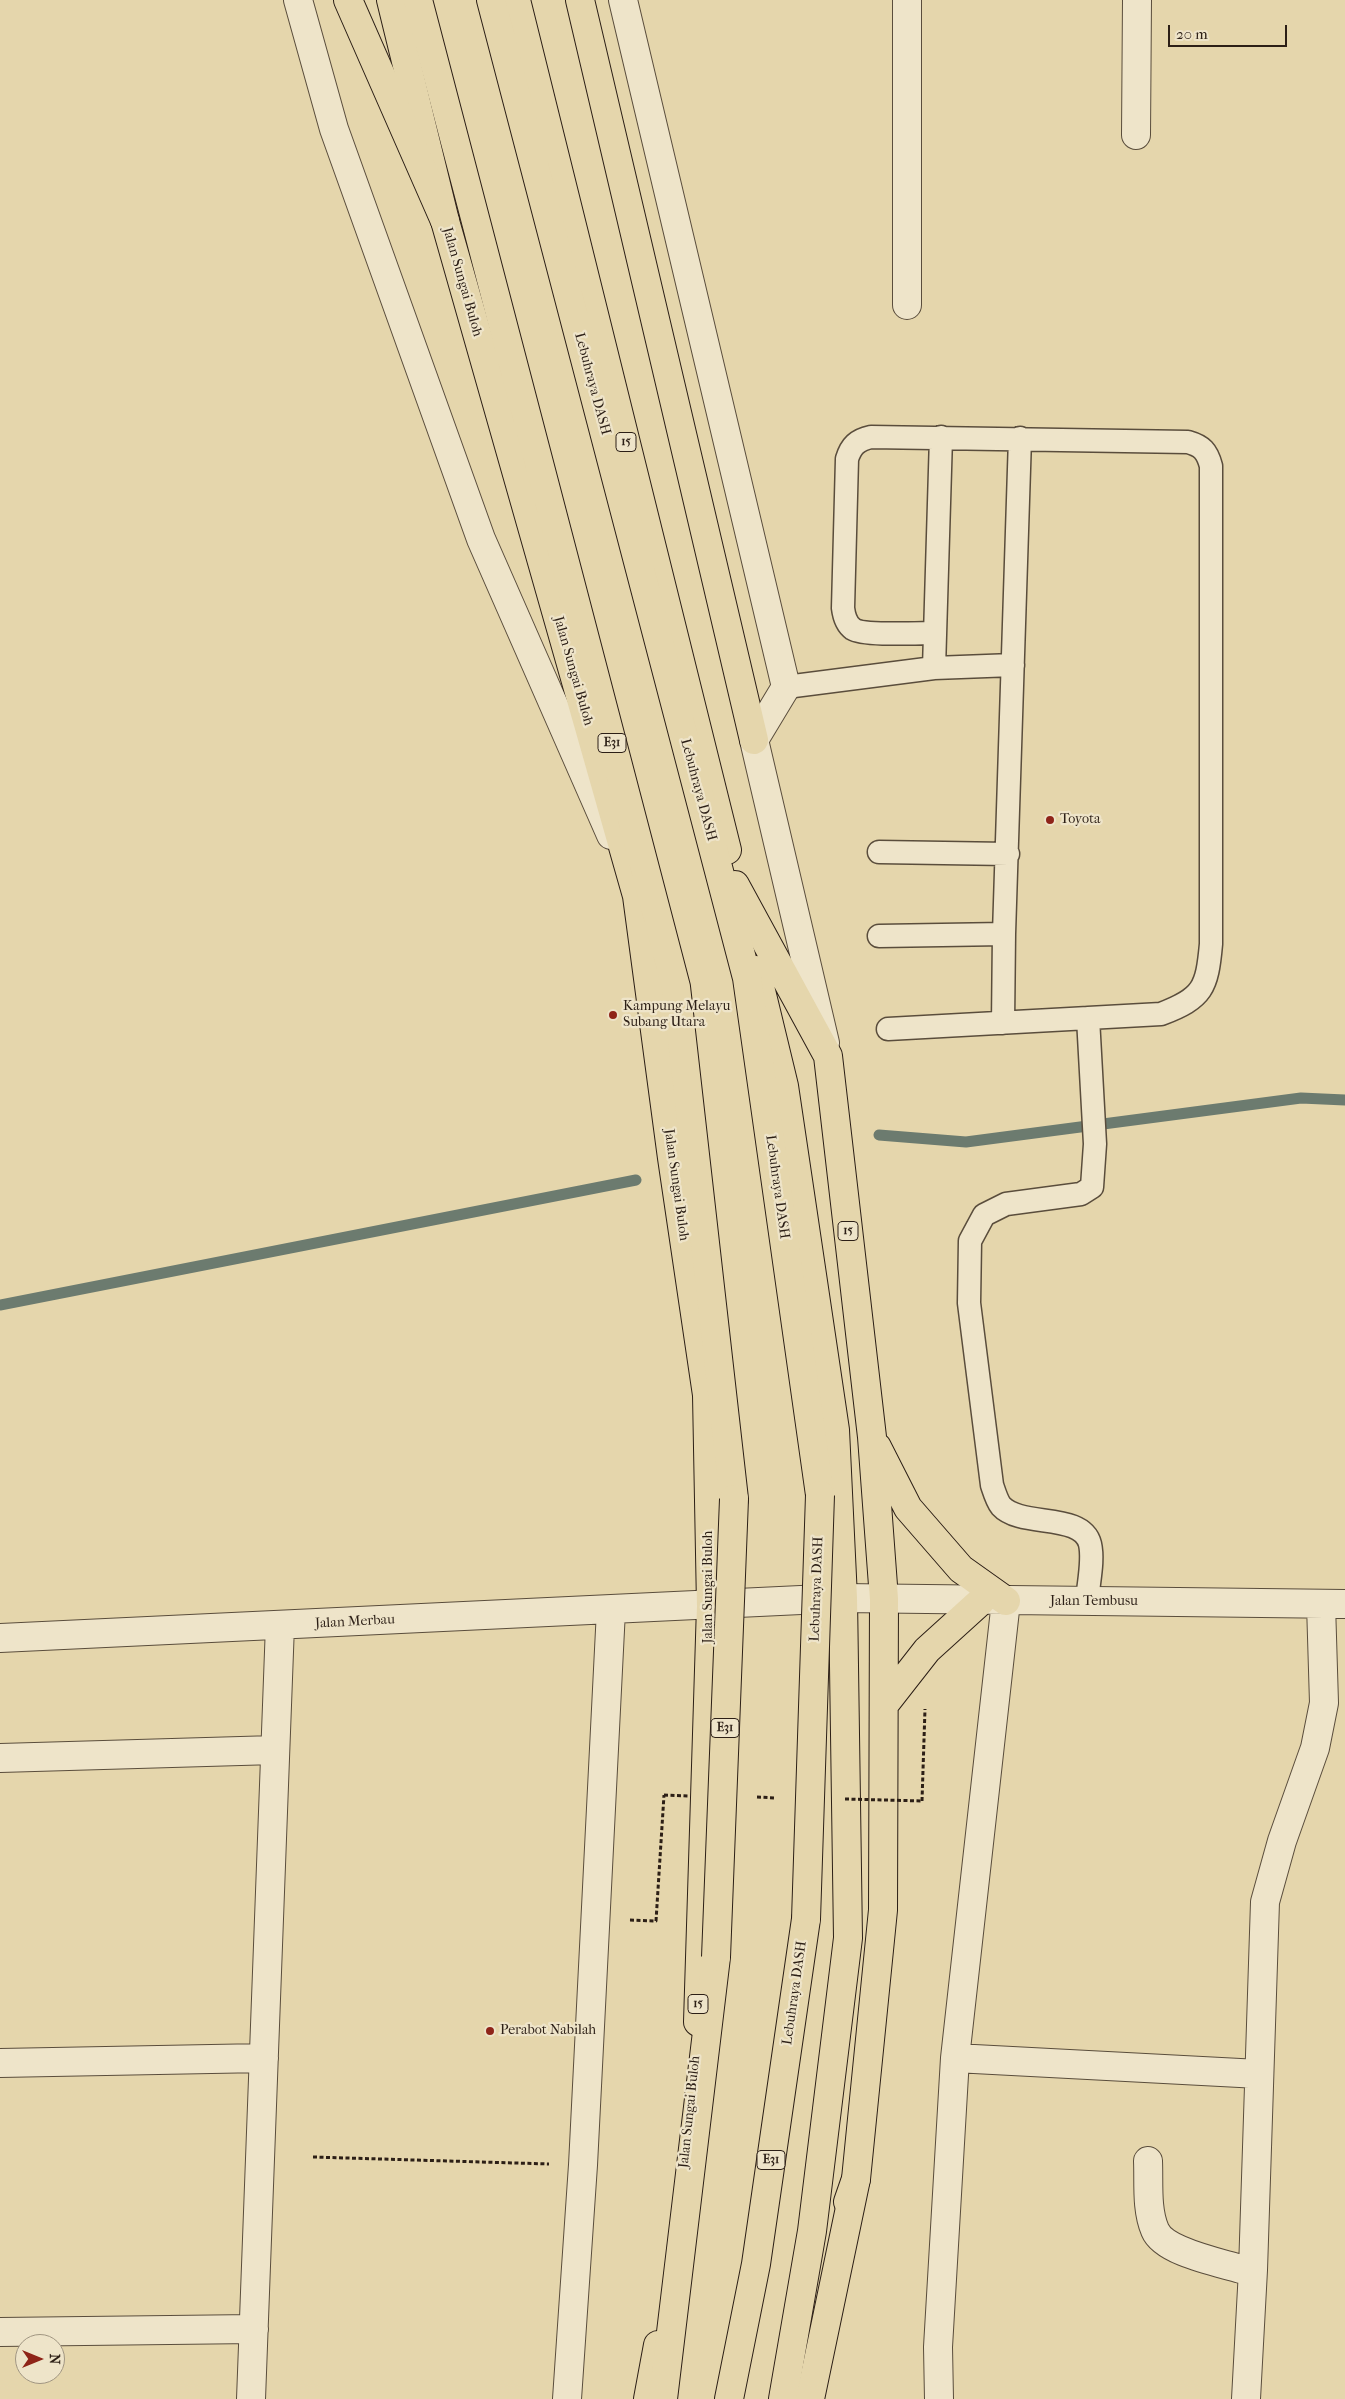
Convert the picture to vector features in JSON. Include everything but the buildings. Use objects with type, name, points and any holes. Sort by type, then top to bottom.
[{"type":"highway","points":[[348,0],[445,222]]},
{"type":"highway","name":"Jalan Sungai Buloh","points":[[391,0],[445,222],[637,896],[672,1158],[707,1395],[711,1606],[696,2086],[662,2320],[648,2399]]},
{"type":"highway","name":"E31","points":[[418,0],[676,987],[734,1498],[716,1957],[663,2399]]},
{"type":"highway","name":"Lebuhraya DASH","points":[[491,0],[747,978],[820,1494],[806,1919],[756,2264],[729,2399]]},
{"type":"highway","name":"15","points":[[516,0],[784,1086],[835,1430],[843,1598],[848,1938],[812,2231],[786,2386]]},
{"type":"highway","points":[[580,0],[754,740]]},
{"type":"highway","name":"15","points":[[735,885],[828,1056],[872,1437],[884,1599],[883,1910],[856,2179],[786,2386]]},
{"type":"highway","points":[[872,1437],[908,1508],[961,1569],[994,1601],[927,1650],[884,1705]]},
{"type":"highway","points":[[810,2399],[856,2179]]},
{"type":"street","points":[[298,0],[334,129],[481,539],[637,896]]},
{"type":"street","points":[[623,0],[786,687],[754,740],[828,1056]]},
{"type":"street","points":[[907,0],[907,305]]},
{"type":"street","points":[[1136,136],[1137,0]]},
{"type":"street","name":"Jalan Tembusu","points":[[711,1606],[843,1598],[1333,1604]]},
{"type":"street","points":[[939,2399],[938,2346],[955,2058],[994,1601]]},
{"type":"street","points":[[1246,2399],[1253,2270],[1265,1902],[1282,1841],[1315,1748],[1324,1704],[1333,1604]]},
{"type":"street","name":"Jalan Merbau","points":[[0,1638],[711,1606]]},
{"type":"street","points":[[567,2399],[582,2165],[611,1610]]},
{"type":"street","points":[[251,2399],[280,1625]]},
{"type":"street","points":[[0,1758],[275,1750]]},
{"type":"street","points":[[0,2063],[264,2058]]},
{"type":"street","points":[[955,2058],[1259,2074]]},
{"type":"street","points":[[1148,2161],[1150,2210],[1155,2231],[1165,2244],[1234,2267],[1253,2270]]},
{"type":"street","points":[[0,2332],[254,2329]]},
{"type":"street","points":[[926,2399],[938,2346]]},
{"type":"lane","points":[[888,1030],[1161,1014],[1184,1005],[1200,992],[1209,970],[1211,944],[1210,466],[1208,454],[1199,446],[1188,442],[941,437],[871,437],[860,440],[850,448],[847,459],[843,598],[845,620],[854,629],[866,633],[935,633]]},
{"type":"lane","points":[[934,668],[941,437]]},
{"type":"lane","points":[[1003,1023],[1004,934],[1020,438]]},
{"type":"lane","points":[[786,687],[934,668],[1012,665]]},
{"type":"lane","points":[[879,852],[1008,854]]},
{"type":"lane","points":[[878,936],[1004,934]]},
{"type":"lane","points":[[1087,1602],[1091,1551],[1090,1542],[1084,1533],[1073,1526],[1016,1516],[1001,1506],[992,1485],[969,1303],[970,1241],[984,1215],[1006,1204],[1081,1194],[1092,1187],[1095,1144],[1093,1074],[1088,1018]]},
{"type":"path","points":[[922,1801],[926,1701]]},
{"type":"path","points":[[656,1921],[664,1795]]},
{"type":"path","points":[[313,2157],[582,2165]]},
{"type":"waterway","points":[[879,1135],[966,1142],[1301,1098],[1345,1100]]},
{"type":"waterway","points":[[0,1305],[636,1180]]},
{"type":"place","name":"Toyota","points":[[1050,820]]},
{"type":"place","name":"Kampung Melayu Subang Utara","points":[[613,1015]]},
{"type":"place","name":"Perabot Nabilah","points":[[490,2031]]}]
